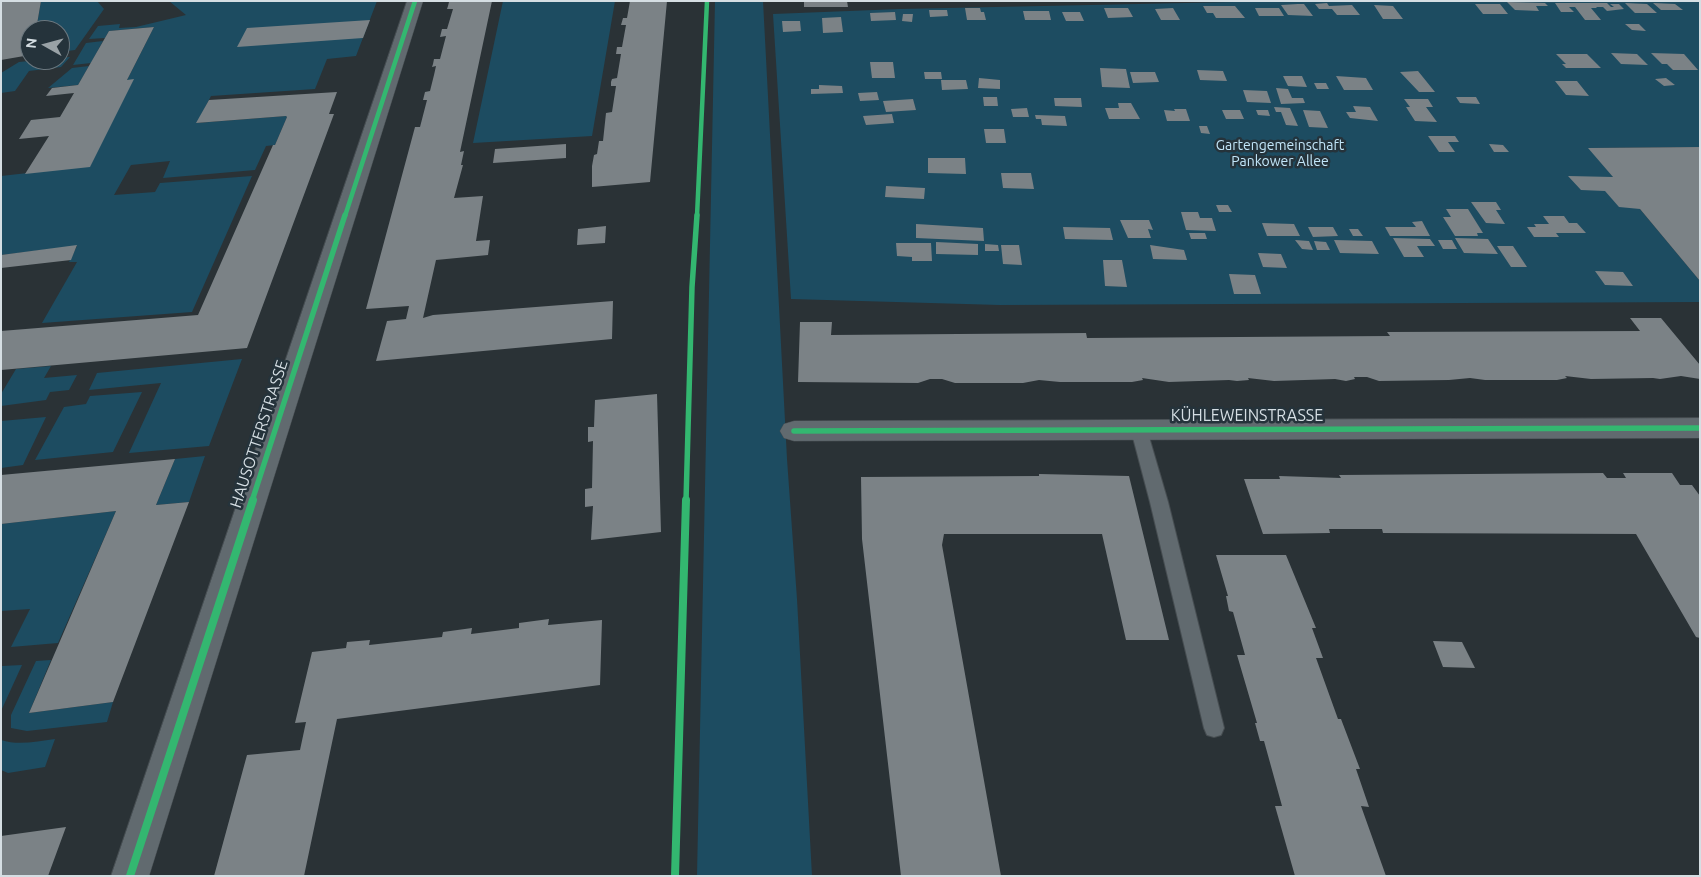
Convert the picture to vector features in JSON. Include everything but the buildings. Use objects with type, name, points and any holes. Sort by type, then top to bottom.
[{"type":"street","name":"HAUSOTTERSTRASSE","points":[[130,876],[414,1]]},
{"type":"street","name":"KÜHLEWEINSTRASSE","points":[[794,430],[1700,428]]},
{"type":"lane","points":[[1139,430],[1159,502],[1214,728]]},
{"type":"green space","points":[[41,1],[97,1],[104,9],[75,50],[70,51],[70,20],[38,20]]},
{"type":"green space","points":[[169,1],[377,1],[356,56],[327,59],[315,89],[211,96],[197,123],[287,117],[275,145],[266,146],[255,170],[163,178],[170,161],[131,165],[114,195],[155,192],[160,183],[252,176],[192,312],[42,323],[77,262],[69,262],[77,246],[1,255],[1,176],[90,166],[127,80],[154,27],[109,31],[105,38],[89,39],[98,26],[120,24],[119,28],[136,27],[186,15]]},
{"type":"green space","points":[[503,1],[615,1],[592,136],[473,143]]},
{"type":"green space","points":[[715,1],[763,1],[787,459],[797,599],[812,876],[697,876]]},
{"type":"green space","name":"Gartengemeinschaft Pankower Allee","points":[[1281,1],[1700,1],[1700,147],[1589,148],[1700,281],[1700,302],[1000,305],[791,299],[773,14],[900,9]]},
{"type":"green space","points":[[103,41],[91,63],[73,65],[86,43]]},
{"type":"green space","points":[[19,62],[20,70],[37,70],[29,71],[15,91],[1,93],[1,73]]},
{"type":"green space","points":[[89,66],[78,85],[48,88],[70,70],[72,68]]},
{"type":"green space","points":[[242,359],[209,446],[129,453],[161,383],[89,390],[97,373]]},
{"type":"green space","points":[[51,366],[44,378],[77,375],[69,390],[50,392],[46,400],[1,406],[1,394],[16,369]]},
{"type":"green space","points":[[142,392],[113,452],[35,460],[64,407],[86,404],[90,396]]},
{"type":"green space","points":[[46,417],[23,465],[1,468],[1,421]]},
{"type":"green space","points":[[205,456],[189,502],[156,505],[175,459]]},
{"type":"green space","points":[[116,511],[58,643],[11,647],[30,609],[1,611],[1,524]]},
{"type":"green space","points":[[51,660],[29,713],[113,702],[107,722],[27,731],[11,728],[11,715],[36,661]]},
{"type":"green space","points":[[22,665],[1,711],[2,666]]},
{"type":"green space","points":[[55,739],[45,767],[8,773],[1,770],[1,740],[21,743]]},
{"type":"cycle path","points":[[130,876],[415,1]]},
{"type":"cycle path","points":[[675,876],[692,287],[695,269],[707,1]]},
{"type":"cycle path","points":[[794,431],[1700,428]]}]
